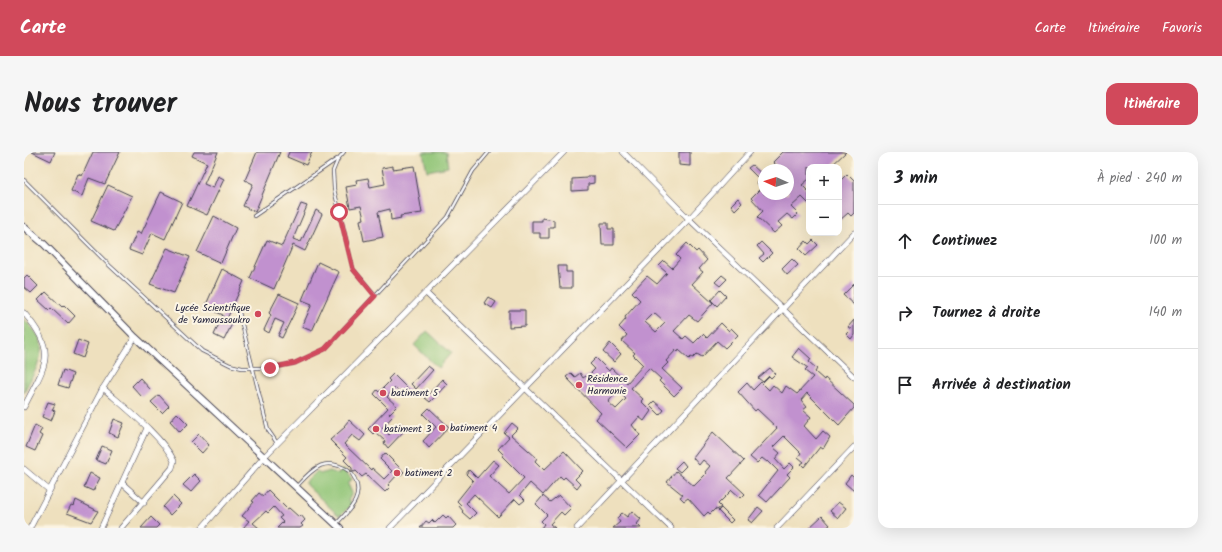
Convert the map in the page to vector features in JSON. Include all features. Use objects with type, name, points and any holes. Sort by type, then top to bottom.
[{"type":"street","points":[[202,528],[264,457],[427,294],[564,152]]},
{"type":"street","points":[[623,152],[689,219],[854,376]]},
{"type":"street","points":[[390,528],[689,219],[750,152]]},
{"type":"street","points":[[24,227],[44,244],[136,337],[338,526]]},
{"type":"street","points":[[577,528],[854,233]]},
{"type":"street","points":[[427,294],[671,528]]},
{"type":"street","points":[[24,313],[44,340],[46,352],[42,368],[24,407]]},
{"type":"street","points":[[30,528],[102,388],[136,337]]},
{"type":"street","points":[[102,388],[147,428],[171,455],[174,461],[172,468],[144,503],[121,528]]},
{"type":"street","points":[[101,528],[147,428]]},
{"type":"street","points":[[777,528],[854,447]]},
{"type":"street","points":[[24,469],[49,490]]},
{"type":"street","points":[[122,483],[144,503]]},
{"type":"lane","points":[[254,216],[338,159],[344,152]]},
{"type":"lane","points":[[24,180],[110,266],[202,351],[230,365],[252,369],[270,368],[295,363],[325,349],[448,217],[473,171],[489,152]]},
{"type":"lane","points":[[338,159],[333,171],[334,189],[353,269],[375,296]]},
{"type":"lane","points":[[239,312],[268,430],[278,443]]},
{"type":"lane","points":[[296,487],[314,468],[320,466],[334,464],[349,471]]},
{"type":"lane","points":[[338,526],[356,502],[358,491],[356,480],[352,474]]},
{"type":"green space","points":[[423,152],[446,152],[448,167],[427,171]]},
{"type":"green space","points":[[24,319],[39,336],[41,352],[37,367],[24,392]]},
{"type":"green space","points":[[427,331],[451,353],[438,368],[414,345]]},
{"type":"green space","points":[[343,469],[352,479],[348,484],[352,493],[348,501],[352,504],[341,515],[338,515],[306,485],[306,482],[317,471],[320,474],[329,471],[338,474]]},
{"type":"building","points":[[32,152],[55,152],[51,161]]},
{"type":"building","points":[[93,152],[120,152],[105,184],[89,178],[82,196],[71,191],[78,174],[82,176]]},
{"type":"building","points":[[194,152],[218,152],[204,184],[213,188],[218,176],[224,179],[207,215],[187,206],[207,163],[192,156]]},
{"type":"building","points":[[257,152],[280,152],[255,212],[243,206],[253,184],[245,180]]},
{"type":"building","points":[[289,152],[312,152],[306,165],[287,157]]},
{"type":"building","points":[[679,152],[690,152],[690,166],[679,165]]},
{"type":"building","points":[[783,152],[846,152],[833,164],[806,164],[806,182],[802,185],[806,189],[806,201],[802,197],[791,207],[798,214],[793,219],[787,214],[778,222],[782,226],[774,233],[757,217],[763,211],[751,198],[758,191],[758,200],[794,200],[794,164],[775,164],[773,162]]},
{"type":"building","points":[[752,165],[758,170],[758,178],[748,168]]},
{"type":"building","points":[[393,166],[393,169],[414,166],[422,213],[400,216],[401,218],[391,220],[390,209],[378,212],[383,237],[364,241],[360,220],[364,219],[361,206],[350,208],[346,187],[357,185],[356,180],[368,178],[370,187],[385,184],[382,168]]},
{"type":"building","points":[[847,174],[854,181],[854,213],[851,216],[848,213],[842,218],[842,200],[842,179]]},
{"type":"building","points":[[587,176],[594,176],[594,183],[588,184],[588,190],[572,191],[572,179],[587,178]]},
{"type":"building","points":[[108,185],[132,196],[114,231],[91,221]]},
{"type":"building","points":[[161,192],[182,202],[165,239],[152,233],[142,255],[129,250],[137,232],[141,234]]},
{"type":"building","points":[[738,198],[742,203],[735,210],[731,205]]},
{"type":"building","points":[[301,204],[307,206],[293,239],[301,242],[316,210],[322,214],[305,251],[293,245],[274,289],[250,278],[267,240],[282,246]]},
{"type":"building","points":[[214,216],[236,228],[221,263],[197,252]]},
{"type":"building","points":[[542,218],[554,220],[554,227],[549,227],[549,238],[540,238],[540,233],[532,233],[532,221],[542,221]]},
{"type":"building","points":[[601,223],[608,223],[608,229],[614,229],[614,245],[602,245]]},
{"type":"building","points":[[813,240],[818,245],[806,256],[799,249],[806,241],[809,244]]},
{"type":"building","points":[[761,242],[772,253],[763,262],[759,258],[764,254],[757,246]]},
{"type":"building","points":[[687,243],[696,252],[698,250],[707,260],[699,269],[703,272],[692,284],[713,303],[697,321],[689,315],[674,331],[683,339],[686,336],[694,343],[703,334],[707,338],[721,323],[729,331],[731,328],[738,335],[725,348],[717,341],[702,357],[697,354],[693,358],[691,357],[689,359],[679,350],[678,352],[676,350],[666,361],[668,363],[662,369],[682,388],[674,396],[659,381],[661,379],[649,368],[631,388],[643,399],[641,401],[651,411],[644,421],[639,417],[632,425],[640,435],[627,448],[596,419],[601,413],[566,377],[571,373],[575,377],[580,373],[583,378],[586,376],[587,377],[595,369],[590,364],[596,358],[609,371],[611,368],[627,383],[643,365],[633,355],[635,353],[622,341],[627,335],[619,327],[626,319],[625,317],[640,300],[632,292],[647,276],[657,284],[667,273],[659,266],[664,261],[672,268],[680,259],[676,255]],"holes":[[[654,313],[665,323],[656,332],[645,322]],[[618,391],[626,399],[616,409],[608,402]]]},
{"type":"building","points":[[167,248],[190,257],[174,293],[150,284]]},
{"type":"building","points":[[792,259],[798,265],[787,275],[782,269]]},
{"type":"building","points":[[318,262],[339,272],[312,331],[302,327],[312,304],[302,300]]},
{"type":"building","points":[[558,266],[566,266],[566,272],[572,272],[572,288],[560,288]]},
{"type":"building","points":[[222,269],[244,281],[226,321],[232,324],[224,340],[214,335],[223,315],[205,307]]},
{"type":"building","points":[[27,275],[38,286],[31,293],[24,287],[24,278]]},
{"type":"building","points":[[722,275],[727,279],[720,286],[715,282]]},
{"type":"building","points":[[854,284],[854,305],[843,295]]},
{"type":"building","points":[[720,290],[726,296],[717,306],[711,300]]},
{"type":"building","points":[[46,292],[62,307],[64,305],[75,316],[68,324],[51,308],[49,310],[38,300]]},
{"type":"building","points":[[279,294],[299,303],[282,338],[278,336],[284,323],[275,319],[269,333],[264,330],[271,315],[269,313]]},
{"type":"building","points":[[488,297],[496,302],[492,308],[484,303]]},
{"type":"building","points":[[509,310],[525,310],[525,326],[509,327]]},
{"type":"building","points":[[854,320],[854,335],[851,339],[846,334],[851,329],[848,327]]},
{"type":"building","points":[[78,340],[88,344],[83,358],[73,354]]},
{"type":"building","points":[[610,343],[621,354],[614,362],[603,352]]},
{"type":"building","points":[[799,348],[811,359],[809,362],[817,369],[815,372],[824,380],[825,378],[854,405],[854,408],[839,425],[807,393],[801,400],[807,407],[803,410],[811,417],[804,426],[816,439],[823,431],[830,437],[823,449],[820,447],[804,467],[801,464],[804,462],[798,457],[801,453],[784,436],[773,447],[780,453],[775,459],[784,469],[790,463],[794,467],[787,474],[790,477],[767,502],[759,495],[778,471],[768,461],[767,462],[762,458],[757,463],[750,457],[777,428],[757,409],[755,411],[738,392],[747,383],[753,390],[761,382],[769,390],[773,385],[782,393],[786,386],[797,394],[813,377],[805,371],[808,368],[792,357]]},
{"type":"building","points":[[428,366],[433,370],[416,389],[411,384]]},
{"type":"building","points":[[770,368],[775,374],[771,378],[769,376],[763,382],[758,378]]},
{"type":"building","points":[[63,370],[73,374],[68,388],[58,385]]},
{"type":"building","points":[[393,374],[410,391],[405,397],[395,388],[387,397],[397,406],[389,414],[392,417],[382,428],[389,435],[400,424],[405,430],[388,448],[384,443],[385,441],[375,432],[373,434],[368,429],[388,408],[374,394],[377,390],[379,392],[390,381],[388,379]]},
{"type":"building","points":[[140,378],[150,389],[142,397],[132,386]]},
{"type":"building","points":[[442,379],[447,384],[430,402],[425,398]]},
{"type":"building","points":[[159,395],[169,406],[162,413],[151,402]]},
{"type":"building","points":[[654,401],[664,410],[660,415],[650,405]]},
{"type":"building","points":[[48,402],[55,404],[52,410],[55,411],[51,421],[42,417]]},
{"type":"building","name":"batiment 4","points":[[429,408],[449,427],[429,448],[423,441],[436,427],[423,414]]},
{"type":"building","points":[[177,413],[188,424],[180,432],[170,421]]},
{"type":"building","points":[[114,419],[124,423],[118,437],[109,433]]},
{"type":"building","points":[[349,420],[365,435],[360,441],[352,435],[344,444],[371,470],[372,468],[384,479],[392,471],[380,459],[385,453],[404,472],[400,476],[398,474],[388,485],[390,487],[385,492],[366,474],[362,477],[356,471],[352,471],[352,468],[344,460],[347,457],[330,440],[345,427],[344,426]]},
{"type":"building","points":[[512,423],[518,428],[511,435],[537,458],[535,461],[544,470],[564,451],[583,471],[575,479],[580,484],[577,488],[565,477],[563,479],[560,476],[543,495],[530,483],[520,495],[525,500],[520,504],[515,499],[498,517],[474,494],[466,503],[476,513],[470,519],[462,512],[463,511],[459,506],[461,505],[457,501],[473,481],[466,474],[469,470],[477,478],[493,460],[499,465],[489,476],[509,494],[524,478],[502,456],[504,455],[498,449],[509,437],[504,433]]},
{"type":"building","points":[[35,425],[42,429],[39,434],[42,436],[35,451],[26,447]]},
{"type":"building","points":[[713,432],[744,461],[728,478],[745,494],[741,498],[732,490],[718,504],[721,507],[717,510],[715,509],[710,514],[708,512],[704,516],[688,498],[684,501],[680,497],[683,495],[667,482],[676,471],[694,486],[707,473],[705,472],[710,466],[703,460],[699,465],[693,458]]},
{"type":"building","points":[[199,434],[209,445],[202,453],[191,442]]},
{"type":"building","points":[[102,446],[112,450],[106,464],[96,460]]},
{"type":"building","points":[[682,461],[686,466],[680,472],[675,468]]},
{"type":"building","points":[[90,473],[100,478],[93,491],[84,487]]},
{"type":"building","points":[[194,474],[201,481],[191,492],[183,485]]},
{"type":"building","points":[[851,475],[854,478],[854,491],[845,483]]},
{"type":"building","points":[[268,490],[287,509],[289,508],[299,517],[301,515],[305,520],[301,524],[303,526],[300,528],[277,528],[283,522],[279,518],[282,516],[274,507],[268,513],[266,511],[253,523],[259,528],[243,528],[249,521],[242,516],[254,502],[252,501],[259,493],[263,496]]},
{"type":"building","points":[[559,495],[571,508],[564,515],[561,512],[550,524],[555,528],[541,528],[544,524],[541,521],[547,515],[536,504],[543,496],[550,502]]},
{"type":"building","points":[[173,496],[181,504],[170,515],[163,507]]},
{"type":"building","points":[[76,500],[98,511],[91,522],[67,513],[71,505],[74,506]]},
{"type":"building","points":[[838,502],[846,508],[838,518],[830,511]]},
{"type":"building","points":[[758,507],[763,511],[752,523],[748,520]]},
{"type":"building","points":[[721,508],[733,520],[730,523],[718,511]]},
{"type":"building","points":[[632,511],[641,519],[637,524],[641,528],[613,528],[620,522],[617,518],[622,513],[627,517]]},
{"type":"building","points":[[443,515],[446,518],[448,516],[456,525],[453,528],[420,528],[426,521],[429,523],[432,520],[435,523]]},
{"type":"building","points":[[822,516],[830,525],[826,528],[809,528]]},
{"type":"building","points":[[151,517],[159,525],[156,528],[141,528]]},
{"type":"place","name":"Lycée Scientifique de Yamoussoukro","points":[[258,314]]},
{"type":"place","name":"Résidence Harmonie","points":[[579,385]]},
{"type":"place","name":"batiment 5","points":[[383,393]]},
{"type":"place","name":"batiment 4","points":[[442,428]]},
{"type":"place","name":"batiment 3","points":[[376,429]]},
{"type":"place","name":"batiment 2","points":[[397,473]]},
{"type":"route","points":[[270,368],[295,363],[325,349],[375,296],[357,277],[353,269],[339,212]]}]
